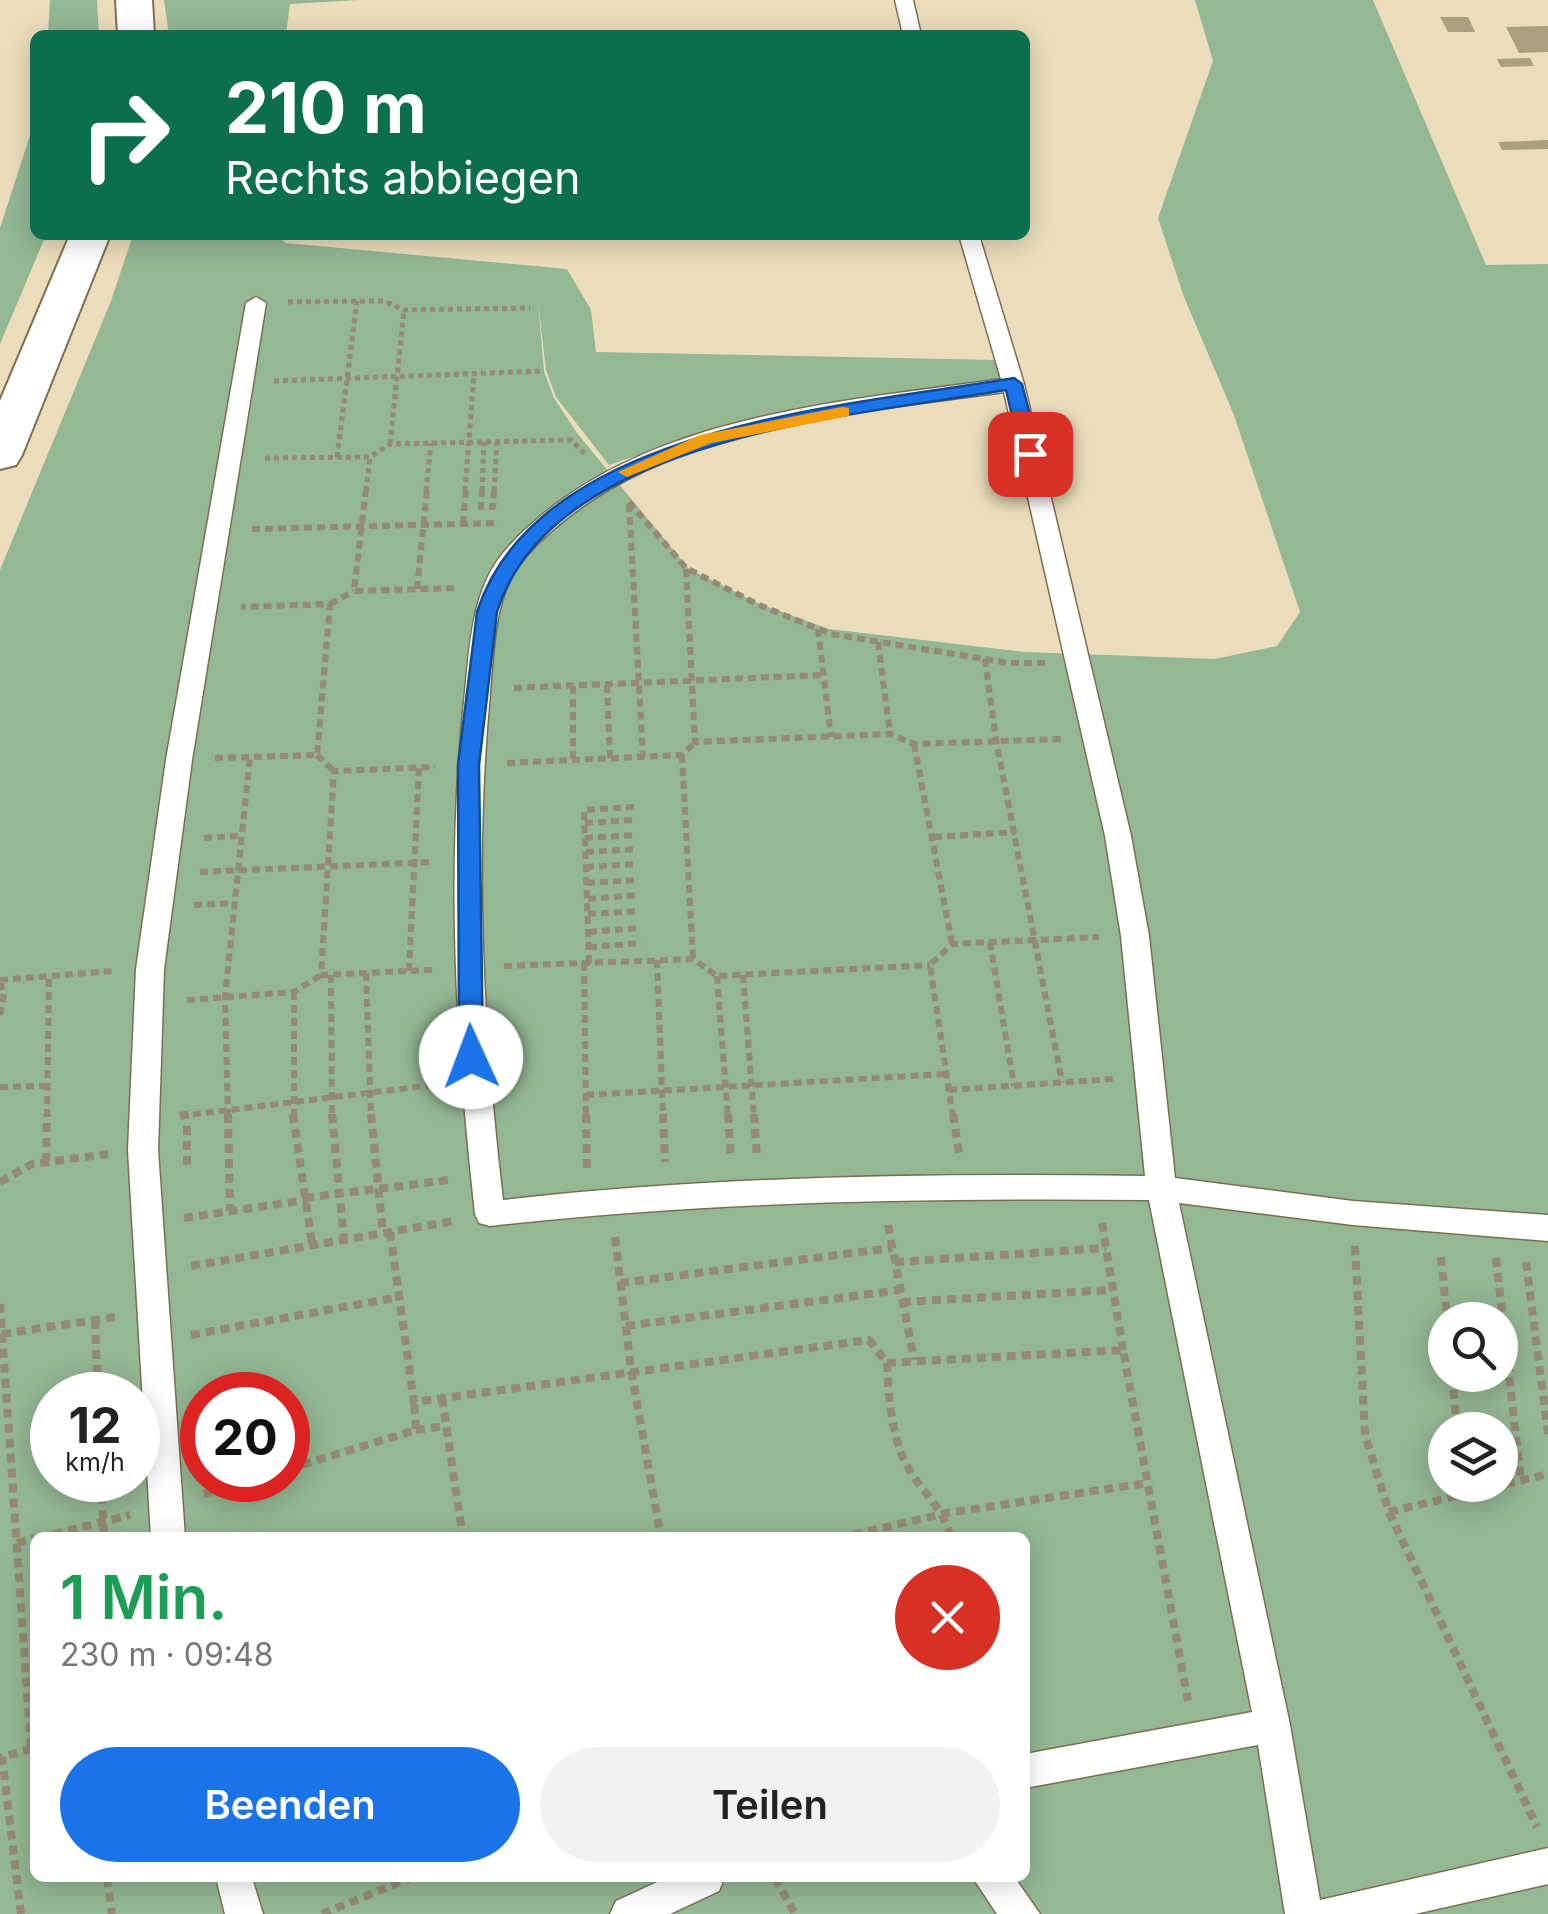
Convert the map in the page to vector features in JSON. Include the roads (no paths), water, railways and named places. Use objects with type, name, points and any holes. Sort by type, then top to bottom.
[{"type":"street","points":[[134,0],[136,30]]},
{"type":"street","points":[[0,455],[88,240]]},
{"type":"lane","points":[[904,0],[911,30]]},
{"type":"lane","points":[[971,240],[1014,384],[1118,836],[1135,936],[1161,1188],[1272,1725],[1304,1914]]},
{"type":"lane","points":[[167,1532],[144,1120],[148,1003],[179,760],[256,302]]},
{"type":"lane","points":[[1014,384],[740,431],[656,458],[610,480],[550,521],[516,551],[495,587],[487,612],[468,765],[468,968],[474,1080],[490,1214],[666,1198],[964,1186],[1096,1187],[1161,1188],[1353,1214],[1521,1226]]},
{"type":"lane","points":[[1030,1770],[1272,1725]]},
{"type":"lane","points":[[1341,1913],[1544,1850]]},
{"type":"lane","points":[[235,1882],[244,1914]]},
{"type":"lane","points":[[629,1914],[697,1882]]},
{"type":"lane","points":[[994,1882],[1020,1914]]}]
